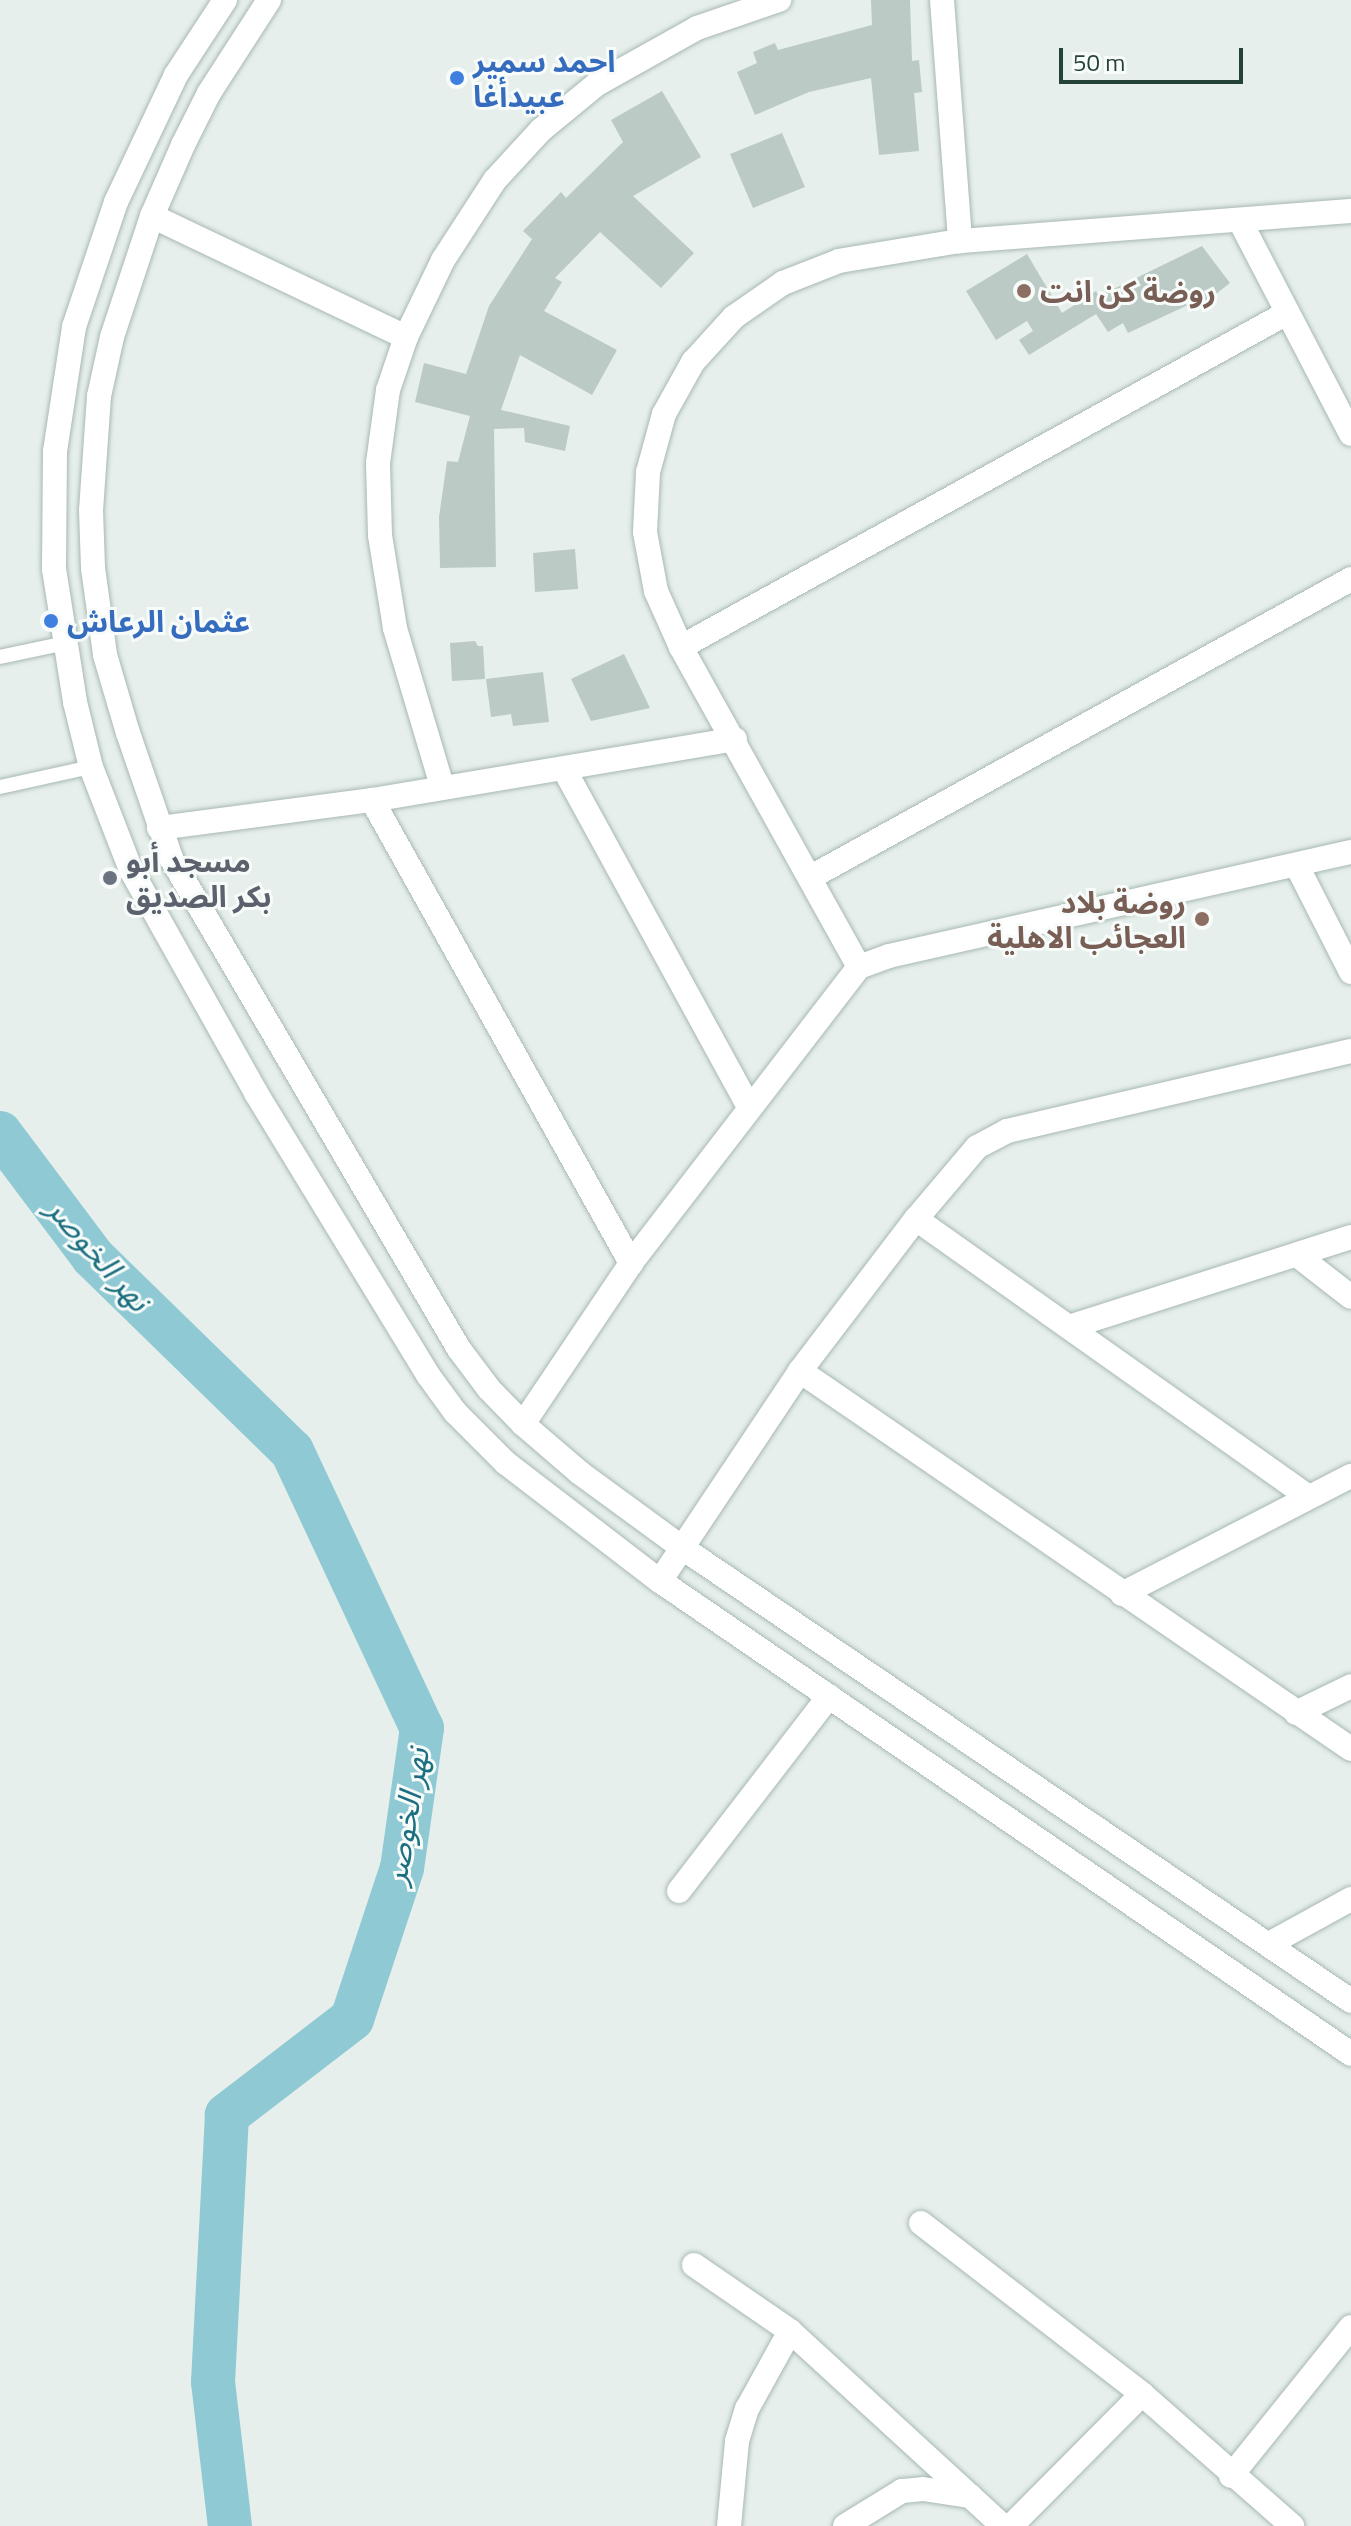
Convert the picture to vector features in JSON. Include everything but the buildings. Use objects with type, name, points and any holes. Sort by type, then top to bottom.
[{"type":"street","points":[[225,0],[176,75],[116,202],[74,327],[55,451],[54,569],[75,702],[91,767],[131,870],[256,1093],[428,1375],[455,1412],[530,1484],[660,1581],[1351,2054]]},
{"type":"street","points":[[269,0],[209,93],[152,216],[112,337],[99,396],[91,510],[93,568],[105,655],[171,858],[459,1349],[489,1389],[523,1424],[580,1473],[681,1547],[1351,2001]]},
{"type":"street","points":[[442,786],[395,628],[380,535],[378,463],[388,390],[406,337],[443,260],[486,193],[541,130],[597,84],[697,28],[779,0]]},
{"type":"street","points":[[942,0],[960,241]]},
{"type":"street","points":[[859,967],[735,739],[681,647],[656,591],[646,517],[648,472],[664,414],[693,362],[734,317],[783,283],[839,261],[960,241],[1351,211]]},
{"type":"street","points":[[152,216],[406,337]]},
{"type":"street","points":[[1240,221],[1351,434]]},
{"type":"street","points":[[681,647],[1287,313]]},
{"type":"street","points":[[811,877],[1351,579]]},
{"type":"street","points":[[159,828],[372,800],[735,739]]},
{"type":"street","points":[[564,769],[749,1107]]},
{"type":"street","points":[[372,800],[631,1263]]},
{"type":"street","points":[[523,1424],[631,1263],[859,967],[889,956],[1351,852]]},
{"type":"street","points":[[1297,866],[1351,972]]},
{"type":"street","points":[[660,1581],[800,1371],[916,1219],[977,1147],[1007,1131],[1351,1051]]},
{"type":"street","points":[[256,1093],[294,1071]]},
{"type":"street","points":[[916,1219],[1309,1497]]},
{"type":"street","points":[[1069,1327],[1351,1237]]},
{"type":"street","points":[[1297,1255],[1351,1297]]},
{"type":"street","points":[[800,1371],[1351,1749]]},
{"type":"street","points":[[1122,1594],[1351,1476]]},
{"type":"street","points":[[1296,1713],[1351,1686]]},
{"type":"street","points":[[679,1891],[829,1696]]},
{"type":"street","points":[[1269,1944],[1351,1899]]},
{"type":"street","points":[[921,2223],[1142,2394],[1231,2476],[1292,2526]]},
{"type":"street","points":[[694,2265],[790,2331],[1003,2526]]},
{"type":"street","points":[[729,2526],[731,2476],[740,2430],[747,2409],[790,2331]]},
{"type":"street","points":[[1231,2476],[1348,2338]]},
{"type":"street","points":[[1011,2526],[1142,2394]]},
{"type":"street","points":[[845,2526],[902,2491],[923,2489],[970,2496]]},
{"type":"lane","points":[[0,657],[66,643]]},
{"type":"lane","points":[[0,787],[91,767]]},
{"type":"waterway","name":"نهر الخوصر","points":[[0,1133],[93,1257],[292,1451],[422,1728],[402,1868],[352,2019],[227,2115],[213,2382],[230,2526]]},
{"type":"place","name":"احمد سمير عبيدأغا","points":[[457,78]]},
{"type":"place","name":"روضة كن انت","points":[[1024,291]]},
{"type":"place","name":"عثمان الرعاش","points":[[51,621]]},
{"type":"place","name":"مسجد أبو بكر الصديق","points":[[110,878]]},
{"type":"place","name":"روضة بلاد العجائب الاهلية","points":[[1202,919]]}]
